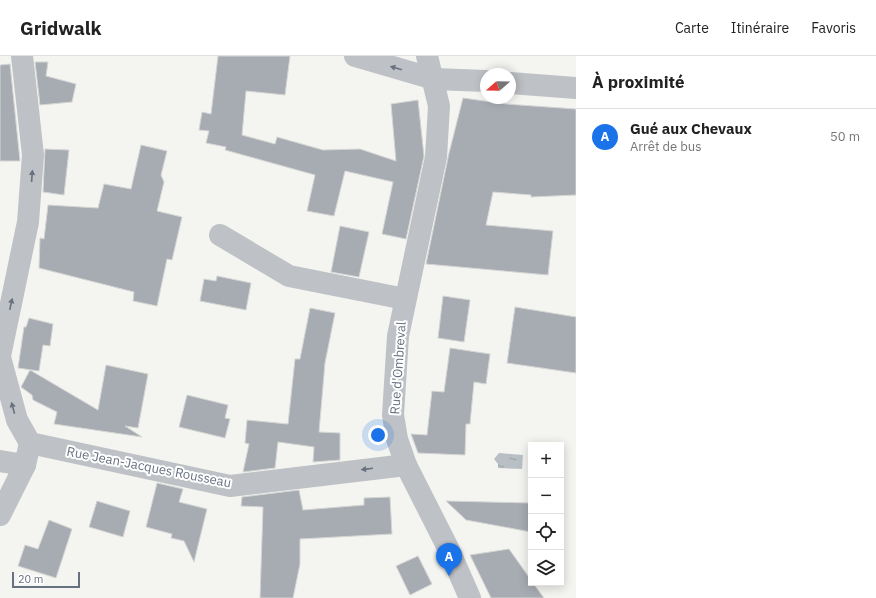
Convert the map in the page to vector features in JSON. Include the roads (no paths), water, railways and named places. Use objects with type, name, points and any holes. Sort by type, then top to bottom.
[{"type":"street","points":[[0,514],[25,465],[30,443],[16,420],[0,357],[28,222],[33,163],[22,56]]},
{"type":"street","points":[[355,56],[434,79],[480,81]]},
{"type":"street","name":"Rue d'Ombreval","points":[[427,56],[434,79],[439,106],[436,156],[398,336],[394,415],[397,439],[406,465],[448,548],[470,598]]},
{"type":"street","points":[[516,83],[576,88]]},
{"type":"street","points":[[220,235],[289,276],[405,299]]},
{"type":"street","name":"Rue Jean-Jacques Rousseau","points":[[30,443],[230,486],[406,465]]},
{"type":"street","points":[[0,461],[25,465]]},
{"type":"water","points":[[499,453],[523,455],[522,469],[498,468],[498,464],[494,459]]},
{"type":"place","name":"Gué aux Chevaux","points":[[449,576]]}]
